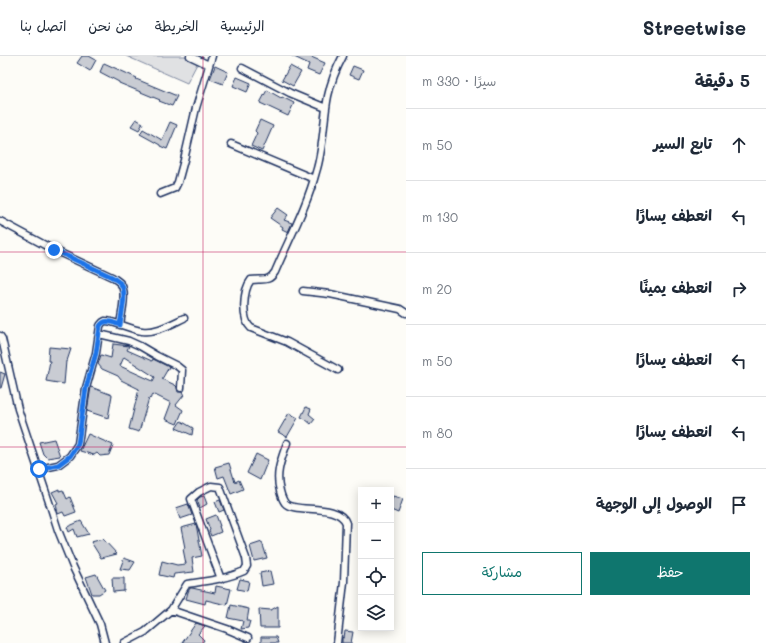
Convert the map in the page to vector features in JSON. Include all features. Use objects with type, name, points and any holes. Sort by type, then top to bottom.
[{"type":"street","points":[[190,56],[209,65]]},
{"type":"street","points":[[160,194],[164,191],[175,188],[178,182],[196,108],[212,56]]},
{"type":"street","points":[[338,370],[287,342],[247,325],[245,299],[251,280],[268,279],[275,272],[308,197],[320,157],[328,97],[333,78],[343,56]]},
{"type":"street","points":[[242,68],[290,93],[326,108]]},
{"type":"street","points":[[231,144],[314,178]]},
{"type":"street","points":[[0,221],[54,250],[112,277],[121,283],[124,298],[120,325]]},
{"type":"street","points":[[304,291],[355,299],[400,309],[406,312]]},
{"type":"street","points":[[39,469],[58,465],[70,456],[78,444],[86,388],[96,353],[100,326],[102,323],[104,321],[110,322],[143,332],[168,326],[184,318]]},
{"type":"street","points":[[99,334],[129,341],[177,366],[182,370],[181,388]]},
{"type":"street","points":[[0,336],[2,339],[18,409],[58,530],[73,567],[100,624],[105,643]]},
{"type":"street","points":[[287,443],[280,464],[278,478],[278,485],[285,503],[289,506],[336,513],[342,516],[346,523],[344,582],[337,643]]},
{"type":"street","points":[[124,643],[145,632],[171,610],[187,584],[222,579],[244,571],[246,566],[246,558],[220,487],[210,486],[199,492],[192,499],[222,579]]},
{"type":"street","points":[[171,610],[248,638]]},
{"type":"shaded area","points":[[126,56],[186,56],[198,62],[187,83]]},
{"type":"building","points":[[82,56],[89,56],[96,60],[90,71],[77,63]]},
{"type":"building","points":[[292,56],[309,56],[325,63],[319,75],[307,70],[309,64]]},
{"type":"building","points":[[104,63],[137,78],[136,79],[177,96],[172,106],[119,83],[100,72]]},
{"type":"building","points":[[215,66],[228,72],[223,84],[210,79]]},
{"type":"building","points":[[290,66],[301,72],[293,86],[282,80]]},
{"type":"building","points":[[353,66],[363,70],[359,79],[349,75]]},
{"type":"building","points":[[237,77],[251,83],[247,92],[233,86]]},
{"type":"building","points":[[267,90],[294,103],[288,116],[260,103]]},
{"type":"building","points":[[136,119],[143,123],[139,130],[131,126]]},
{"type":"building","points":[[260,120],[273,126],[262,151],[251,146],[257,133],[255,131]]},
{"type":"building","points":[[170,122],[177,125],[167,149],[140,134],[143,129],[162,140]]},
{"type":"building","points":[[278,208],[288,215],[284,220],[292,223],[288,232],[282,229],[283,227],[270,218]]},
{"type":"building","points":[[113,344],[129,346],[127,350],[152,361],[153,359],[169,367],[162,379],[175,385],[178,392],[182,392],[184,395],[176,405],[183,410],[177,424],[165,419],[171,403],[153,394],[150,399],[149,398],[139,432],[129,429],[139,389],[121,380],[118,376],[102,369],[98,364],[101,355],[111,358]],"holes":[[[124,357],[155,377],[153,381],[120,366]]]},
{"type":"building","points":[[49,347],[71,349],[66,361],[64,384],[46,381],[50,361],[48,361]]},
{"type":"building","points":[[0,372],[5,374],[1,388],[0,388]]},
{"type":"building","points":[[91,387],[112,395],[108,418],[87,411]]},
{"type":"building","points":[[306,407],[311,409],[309,414],[315,419],[311,424],[301,417]]},
{"type":"building","points":[[289,413],[298,418],[287,437],[278,432]]},
{"type":"building","points":[[181,421],[193,428],[192,435],[176,428]]},
{"type":"building","points":[[88,434],[113,445],[109,455],[100,456],[97,453],[94,455],[80,451]]},
{"type":"building","points":[[54,439],[60,456],[47,458],[43,454],[39,442]]},
{"type":"building","points":[[256,454],[268,460],[260,480],[247,473]]},
{"type":"building","points":[[229,463],[235,482],[239,480],[243,489],[231,494],[224,476],[218,478],[215,467]]},
{"type":"building","points":[[59,489],[59,491],[63,490],[67,499],[70,497],[76,512],[65,516],[63,512],[58,514],[56,504],[58,503],[52,492]]},
{"type":"building","points":[[204,496],[207,504],[200,508],[197,500]]},
{"type":"building","points":[[394,496],[403,499],[398,513],[394,511]]},
{"type":"building","points":[[220,500],[224,510],[219,512],[215,502]]},
{"type":"building","points":[[188,504],[192,515],[180,519],[176,508]]},
{"type":"building","points":[[216,515],[221,532],[211,536],[206,519]]},
{"type":"building","points":[[81,521],[89,534],[77,537],[74,529],[69,532],[67,527]]},
{"type":"building","points":[[196,524],[202,556],[192,558],[194,572],[174,574],[173,578],[159,575],[162,561],[177,565],[186,564],[183,549],[185,548],[181,528]]},
{"type":"building","points":[[103,539],[117,554],[101,558],[91,542]]},
{"type":"building","points":[[262,542],[267,558],[254,561],[250,546]]},
{"type":"building","points":[[124,558],[135,562],[130,570],[120,569]]},
{"type":"building","points":[[270,571],[273,584],[262,586],[260,573]]},
{"type":"building","points":[[96,574],[105,590],[99,594],[92,594],[86,577]]},
{"type":"building","points":[[112,578],[124,578],[124,591],[113,592]]},
{"type":"building","points":[[240,579],[249,581],[247,591],[237,589]]},
{"type":"building","points":[[216,586],[231,589],[227,605],[206,600],[205,604],[186,599],[190,588],[215,593]]},
{"type":"building","points":[[231,605],[249,609],[247,621],[250,621],[248,628],[241,629],[243,621],[228,618]]},
{"type":"building","points":[[278,606],[278,628],[260,628],[259,609],[271,610]]},
{"type":"building","points":[[196,623],[205,626],[198,634],[204,640],[202,643],[182,643]]},
{"type":"building","points":[[345,631],[353,632],[351,643],[342,643],[342,637],[344,638]]},
{"type":"building","points":[[261,637],[276,637],[278,643],[261,643]]},
{"type":"route","points":[[39,469],[58,465],[70,456],[78,444],[86,388],[96,353],[100,326],[104,321],[120,325],[124,298],[121,283],[112,277],[54,250]]}]
